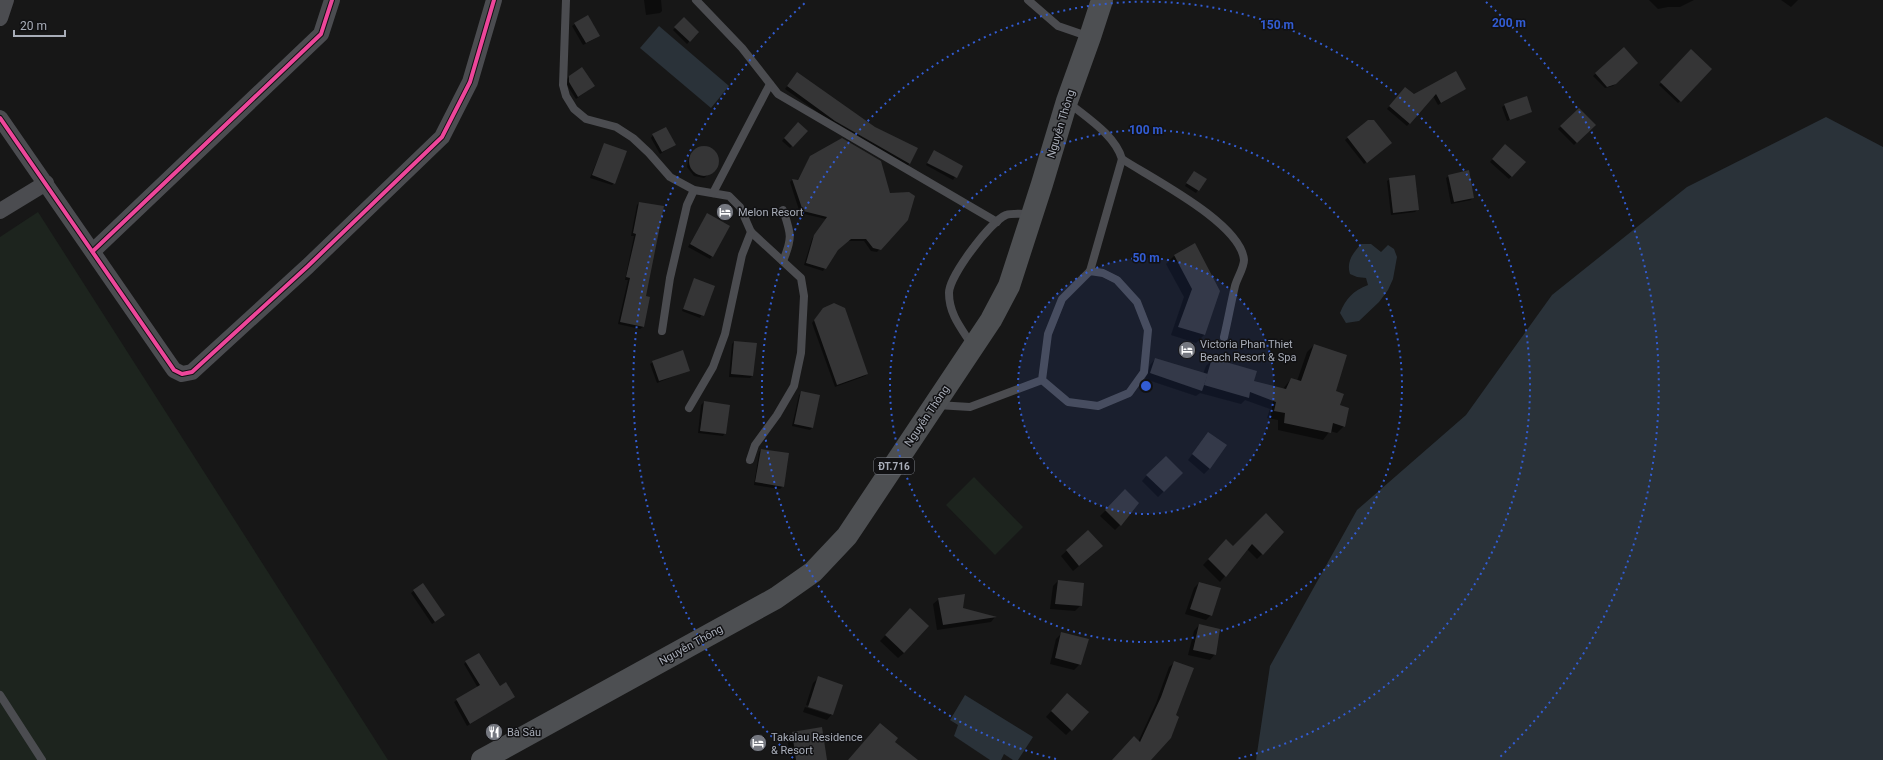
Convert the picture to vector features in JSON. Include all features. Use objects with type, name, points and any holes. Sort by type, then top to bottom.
[{"type":"main road","name":"Nguyễn Thông","points":[[493,757],[776,598],[813,572],[847,536],[991,320],[1009,286],[1033,214],[1066,100],[1090,37],[1102,0]]},
{"type":"street","points":[[0,18],[6,0]]},
{"type":"street","points":[[92,251],[321,34],[332,0]]},
{"type":"street","points":[[0,118],[174,370],[182,374],[192,372],[308,266],[442,137],[470,82],[494,0]]},
{"type":"street","points":[[0,211],[46,183]]},
{"type":"lane","points":[[566,0],[563,85],[566,96],[574,109],[586,119],[616,127],[633,138],[649,153],[670,177],[694,190],[713,192],[729,196],[740,207],[751,232],[801,278],[804,296],[801,353],[794,386],[777,415],[755,445],[750,460]]},
{"type":"lane","points":[[696,0],[742,48],[778,94],[997,222]]},
{"type":"lane","points":[[1028,0],[1058,26],[1090,37]]},
{"type":"lane","points":[[713,192],[770,84]]},
{"type":"lane","points":[[1042,380],[1048,334],[1062,299],[1090,271],[1122,158],[1120,151],[1110,139],[1066,100]]},
{"type":"lane","points":[[1122,158],[1196,203],[1221,226],[1239,246],[1244,261],[1235,284],[1224,337]]},
{"type":"lane","points":[[662,331],[670,278],[687,205],[694,190]]},
{"type":"lane","points":[[783,261],[790,245],[791,235],[784,210]]},
{"type":"lane","points":[[973,347],[952,313],[949,291],[962,263],[984,234],[997,222],[1006,215],[1033,214]]},
{"type":"lane","points":[[689,408],[714,367],[725,334],[742,255],[751,232]]},
{"type":"lane","points":[[1042,380],[1068,402],[1098,406],[1129,393],[1144,372],[1148,330],[1137,302],[1116,280],[1103,273],[1090,271]]},
{"type":"lane","points":[[934,405],[970,407],[1042,380]]},
{"type":"lane","points":[[0,695],[42,760]]},
{"type":"shaded area","points":[[659,26],[729,86],[711,108],[640,48]]},
{"type":"shaded area","points":[[1826,117],[1883,147],[1883,760],[1256,760],[1270,666],[1357,510],[1466,415],[1552,295],[1687,187]]},
{"type":"shaded area","points":[[38,212],[388,760],[0,760],[0,237]]},
{"type":"shaded area","points":[[1361,244],[1371,244],[1381,252],[1388,245],[1394,249],[1397,257],[1393,279],[1388,290],[1379,302],[1359,321],[1346,323],[1340,313],[1345,303],[1354,293],[1368,285],[1366,278],[1357,277],[1350,274],[1349,270],[1351,258]]},
{"type":"shaded area","points":[[974,477],[1023,527],[995,555],[946,505]]},
{"type":"shaded area","points":[[965,695],[1033,737],[1018,760],[1013,760],[1004,754],[1001,760],[990,760],[954,736],[958,725],[950,720]]},
{"type":"building","points":[[588,15],[600,36],[586,43],[574,23]]},
{"type":"building","points":[[684,17],[699,32],[690,42],[674,27]]},
{"type":"building","points":[[1624,47],[1638,63],[1616,84],[1607,87],[1595,73]]},
{"type":"building","points":[[1691,49],[1712,69],[1681,102],[1660,82]]},
{"type":"building","points":[[582,67],[595,86],[578,97],[569,82],[569,76]]},
{"type":"building","points":[[1456,71],[1466,89],[1441,103],[1436,94],[1410,124],[1389,106],[1405,87],[1414,94]]},
{"type":"building","points":[[797,72],[875,127],[918,148],[910,164],[835,121],[787,86]]},
{"type":"building","points":[[1527,96],[1532,112],[1510,120],[1504,104]]},
{"type":"building","points":[[1579,108],[1596,125],[1577,143],[1560,126]]},
{"type":"building","points":[[1368,120],[1374,120],[1392,143],[1367,163],[1347,137]]},
{"type":"building","points":[[798,122],[808,131],[793,147],[784,138]]},
{"type":"building","points":[[666,127],[676,145],[662,152],[652,134]]},
{"type":"building","points":[[842,138],[881,161],[890,193],[909,192],[915,196],[908,220],[881,250],[873,248],[866,239],[851,239],[838,250],[826,269],[806,263],[814,235],[827,217],[803,211],[792,179],[798,180],[810,156]]},
{"type":"building","points":[[604,143],[627,151],[615,184],[592,175]]},
{"type":"building","points":[[1505,144],[1526,162],[1512,177],[1492,159]]},
{"type":"building","points":[[704,146],[710,147],[718,155],[718,167],[710,175],[704,176],[698,175],[690,167],[689,161],[690,155],[698,147]]},
{"type":"building","points":[[934,150],[963,166],[957,178],[927,163]]},
{"type":"building","points":[[1469,170],[1474,198],[1454,202],[1448,175]]},
{"type":"building","points":[[1194,171],[1207,179],[1199,191],[1186,183]]},
{"type":"building","points":[[1415,175],[1419,210],[1393,213],[1389,178]]},
{"type":"building","points":[[639,202],[664,206],[646,296],[650,297],[644,327],[620,322],[630,278],[626,277],[636,234],[633,233]]},
{"type":"building","points":[[707,213],[730,226],[713,257],[690,244]]},
{"type":"building","points":[[1195,243],[1220,291],[1205,335],[1178,327],[1192,289],[1174,255]]},
{"type":"building","points":[[694,278],[715,286],[704,316],[683,309]]},
{"type":"building","points":[[834,303],[845,308],[868,374],[837,385],[814,320],[823,308]]},
{"type":"building","points":[[734,341],[757,343],[753,376],[731,374]]},
{"type":"building","points":[[1314,344],[1347,355],[1336,391],[1344,394],[1340,405],[1349,408],[1345,427],[1333,423],[1331,433],[1284,423],[1285,413],[1274,411],[1276,402],[1250,392],[1249,398],[1204,385],[1212,358],[1257,371],[1254,381],[1286,389],[1291,378],[1301,381]]},
{"type":"building","points":[[683,350],[690,371],[659,381],[652,361]]},
{"type":"building","points":[[1155,358],[1208,374],[1202,391],[1150,373]]},
{"type":"building","points":[[801,391],[820,395],[813,428],[794,424]]},
{"type":"building","points":[[704,401],[730,405],[726,434],[700,431]]},
{"type":"building","points":[[1208,432],[1227,445],[1210,469],[1192,454]]},
{"type":"building","points":[[761,449],[789,453],[784,487],[755,482]]},
{"type":"building","points":[[1166,456],[1183,473],[1164,492],[1146,475]]},
{"type":"building","points":[[1125,489],[1139,503],[1121,526],[1105,510]]},
{"type":"building","points":[[1266,513],[1284,532],[1263,555],[1252,544],[1226,577],[1208,559],[1226,539],[1233,546]]},
{"type":"building","points":[[1088,530],[1103,546],[1079,566],[1066,550]]},
{"type":"building","points":[[1058,580],[1084,583],[1082,606],[1055,604]]},
{"type":"building","points":[[1199,582],[1221,588],[1212,616],[1190,609]]},
{"type":"building","points":[[423,583],[445,615],[435,622],[413,590]]},
{"type":"building","points":[[965,594],[963,608],[997,617],[943,625],[938,598]]},
{"type":"building","points":[[910,608],[929,626],[904,653],[885,635]]},
{"type":"building","points":[[1199,624],[1220,629],[1216,655],[1193,650]]},
{"type":"building","points":[[1061,632],[1089,639],[1081,665],[1055,658]]},
{"type":"building","points":[[479,653],[500,686],[506,682],[515,697],[470,724],[456,699],[480,685],[465,661]]},
{"type":"building","points":[[1174,661],[1194,668],[1176,715],[1179,717],[1171,738],[1151,760],[1112,760],[1134,736],[1140,742],[1161,697]]},
{"type":"building","points":[[818,676],[843,685],[833,715],[808,707]]},
{"type":"building","points":[[1067,693],[1089,712],[1072,731],[1051,711]]},
{"type":"building","points":[[880,723],[898,738],[895,742],[918,760],[848,760]]},
{"type":"building","points":[[822,727],[827,760],[796,760],[792,732]]},
{"type":"cycle path","points":[[93,251],[321,34],[332,0]]},
{"type":"cycle path","points":[[0,118],[174,370],[182,374],[192,372],[308,266],[442,137],[470,82],[494,0]]},
{"type":"place","name":"Melon Resort","points":[[725,212]]},
{"type":"place","name":"Victoria Phan Thiet Beach Resort & Spa","points":[[1187,350]]},
{"type":"place","name":"Bà Sáu","points":[[494,732]]},
{"type":"place","name":"Takalau Residence & Resort","points":[[758,743]]}]
